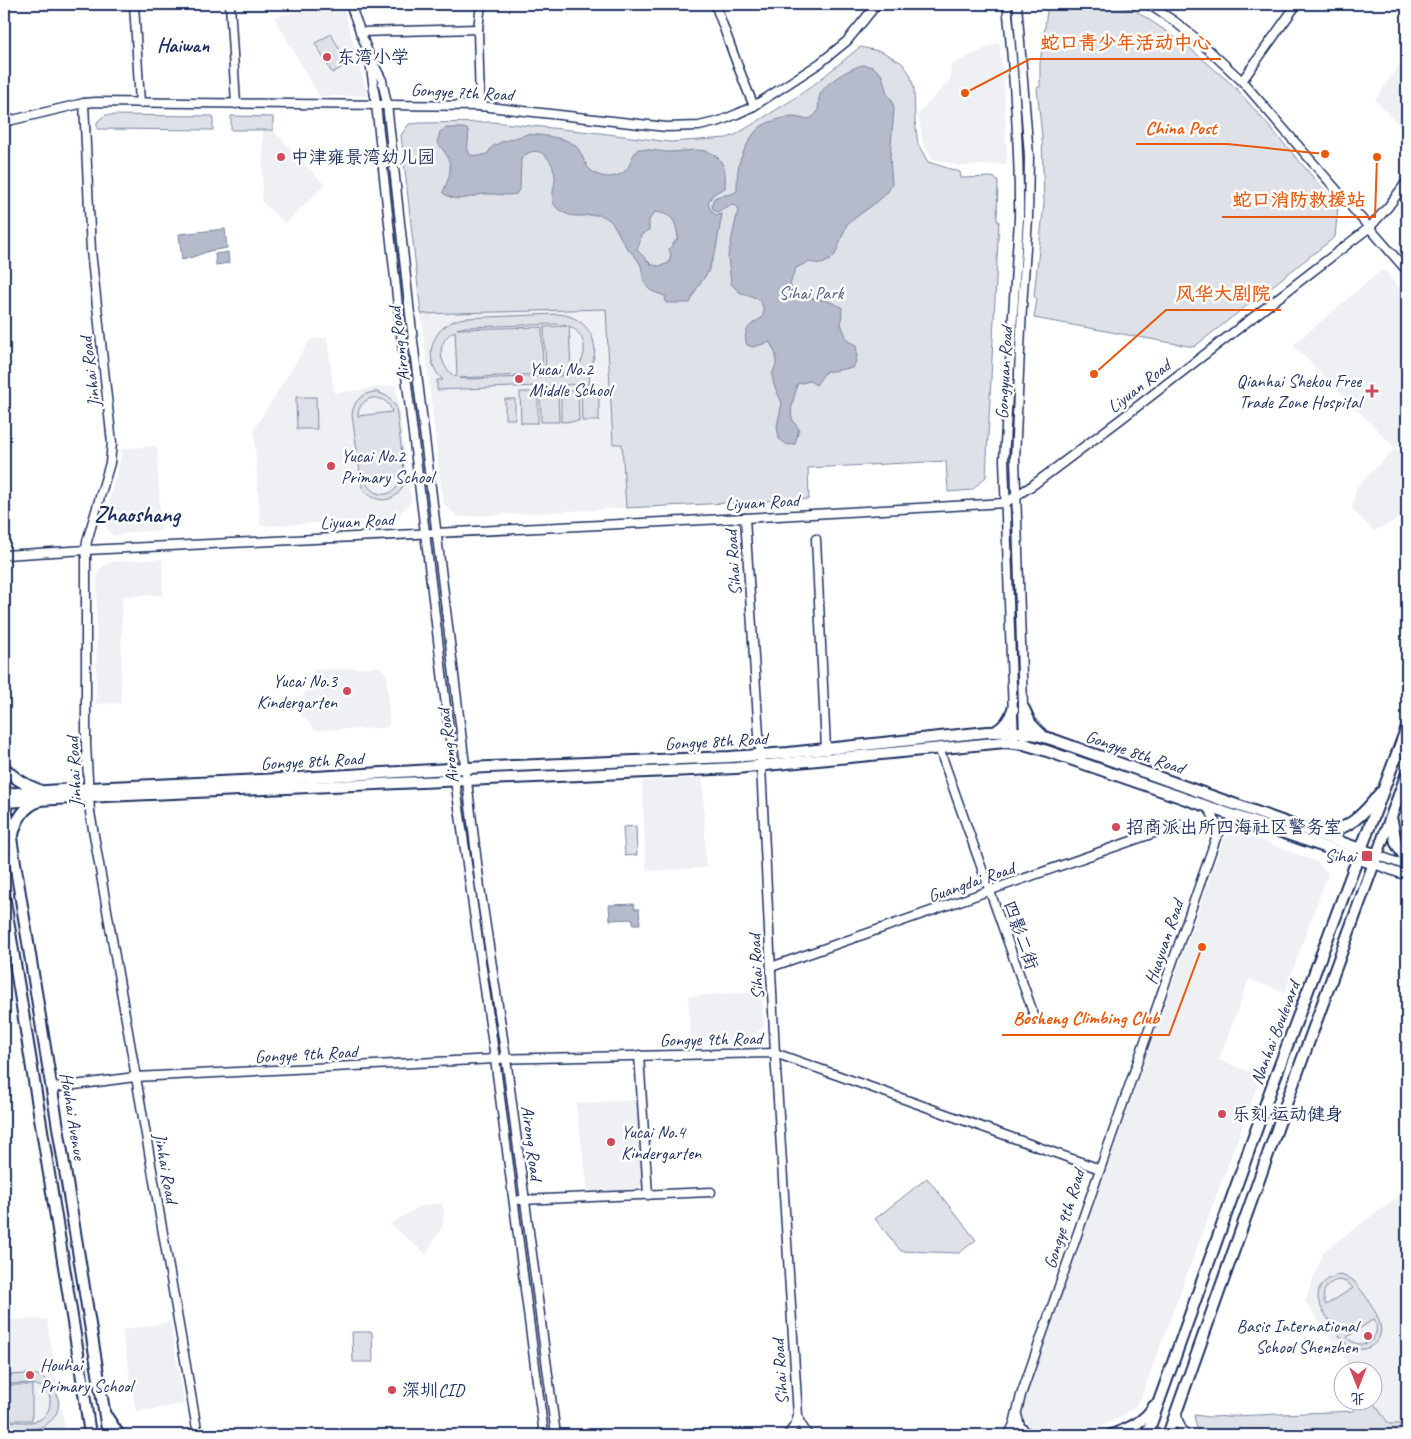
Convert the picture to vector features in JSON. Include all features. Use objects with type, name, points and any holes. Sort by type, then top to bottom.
[{"type":"main road","points":[[995,731],[1002,728],[1019,709],[1045,737]]},
{"type":"main road","name":"Nanhai Boulevard","points":[[1147,1435],[1272,1086],[1407,727]]},
{"type":"main road","name":"Gongye 8th Road","points":[[4,798],[455,774],[466,768],[760,756],[995,731],[1019,731],[1045,737],[1313,832],[1375,860]]},
{"type":"main road","name":"Gongye 8th Road","points":[[455,774],[467,780],[761,766],[992,742],[1019,743],[1246,820],[1360,854]]},
{"type":"main road","points":[[4,767],[9,774],[43,795],[21,814],[14,828],[12,844]]},
{"type":"main road","name":"Nanhai Boulevard","points":[[1168,1435],[1290,1091],[1407,773]]},
{"type":"main road","points":[[1313,832],[1333,831],[1352,823],[1366,810],[1385,787]]},
{"type":"main road","name":"Houhai Avenue","points":[[4,798],[108,1435]]},
{"type":"main road","points":[[1392,815],[1392,829],[1396,843],[1407,861]]},
{"type":"main road","name":"Houhai Avenue","points":[[4,895],[90,1435]]},
{"type":"main road","points":[[1112,1435],[1144,1418],[1152,1410],[1162,1393]]},
{"type":"main road","points":[[104,1413],[119,1435]]},
{"type":"main road","points":[[85,1435],[87,1419]]},
{"type":"street","points":[[134,4],[140,103]]},
{"type":"street","points":[[230,4],[236,104]]},
{"type":"street","name":"Airong Road","points":[[350,4],[369,55],[382,80],[387,104],[413,342],[480,887],[506,1058],[556,1435]]},
{"type":"street","points":[[480,106],[478,29],[481,4]]},
{"type":"street","points":[[715,4],[754,106]]},
{"type":"street","name":"Gongye 7th Road","points":[[4,122],[84,103],[387,104],[480,106],[666,127],[699,126],[720,121],[754,106],[820,63],[836,52],[856,32],[878,4]]},
{"type":"street","name":"Gongyuan Road","points":[[1007,4],[1017,126],[1019,194],[1005,437],[1005,503],[1019,709]]},
{"type":"street","name":"Gongyuan Road","points":[[1017,4],[1027,126],[1029,182],[1016,429],[1019,743]]},
{"type":"street","points":[[1148,4],[1198,40],[1242,81],[1407,271]]},
{"type":"street","points":[[1242,81],[1298,4]]},
{"type":"street","points":[[360,32],[478,29]]},
{"type":"street","name":"Airong Road","points":[[369,55],[455,774],[495,1059],[544,1435]]},
{"type":"street","name":"Jinhai Road","points":[[84,103],[91,251],[112,443],[110,464],[86,550],[86,737],[89,792],[93,829],[135,1077],[198,1435]]},
{"type":"street","name":"Liyuan Road","points":[[4,555],[1005,503],[1016,497],[1128,413],[1370,227],[1407,181]]},
{"type":"street","points":[[402,343],[413,342]]},
{"type":"street","name":"Sihai Road","points":[[745,518],[761,766],[775,1053],[798,1416],[808,1435]]},
{"type":"street","points":[[816,539],[826,749]]},
{"type":"street","name":"四影二街","points":[[939,748],[1035,1018]]},
{"type":"street","name":"Huayuan Road","points":[[1206,806],[1216,821],[1216,838]]},
{"type":"street","name":"Huayuan Road","points":[[1100,1169],[1216,838],[1220,830],[1228,823],[1236,820],[1246,820]]},
{"type":"street","name":"Guangdai Road","points":[[771,967],[1180,824]]},
{"type":"street","name":"Gongye 8th Road","points":[[1375,860],[1407,866]]},
{"type":"street","name":"Gongye 8th Road","points":[[1375,860],[1407,876]]},
{"type":"street","name":"Gongye 9th Road","points":[[52,1088],[135,1077],[506,1058],[775,1053],[1100,1169],[1021,1395],[1014,1424],[1009,1435]]},
{"type":"street","points":[[639,1055],[648,1195]]},
{"type":"street","points":[[513,1200],[711,1192]]},
{"type":"street","points":[[1018,1408],[1019,1422],[1023,1430],[1029,1435]]},
{"type":"street","points":[[1178,1408],[1178,1420],[1186,1435]]},
{"type":"street","name":"Sihai Road","points":[[788,1435],[795,1425],[798,1416]]},
{"type":"shaded area","name":"东湾小学","points":[[342,4],[368,96],[319,96],[274,17]]},
{"type":"shaded area","points":[[999,42],[1004,84],[1007,164],[960,166],[931,158],[923,143],[918,114],[950,80],[951,65]]},
{"type":"shaded area","points":[[1407,54],[1407,133],[1375,100]]},
{"type":"shaded area","name":"中津雍景湾幼儿园","points":[[263,130],[273,130],[325,185],[285,224],[262,202]]},
{"type":"shaded area","name":"Qianhai Shekou Free Trade Zone Hospital","points":[[1383,269],[1407,297],[1407,436],[1395,448],[1293,345]]},
{"type":"shaded area","name":"Yucai No.2 Middle School","points":[[606,309],[613,444],[622,444],[626,508],[458,517],[443,503],[421,314]]},
{"type":"shaded area","name":"Yucai No.2 Primary School","points":[[327,337],[334,393],[396,385],[411,502],[395,519],[260,526],[254,429],[310,340]]},
{"type":"shaded area","points":[[157,446],[161,531],[132,532],[113,536],[103,524],[121,457],[121,449]]},
{"type":"shaded area","points":[[1395,448],[1407,460],[1407,515],[1374,531],[1352,509],[1356,488]]},
{"type":"shaded area","points":[[162,559],[163,595],[122,596],[121,703],[96,704],[97,574],[104,565],[112,562]]},
{"type":"shaded area","name":"Yucai No.3 Kindergarten","points":[[380,667],[387,674],[388,726],[384,728],[315,730],[300,713],[297,705],[313,681],[313,670]]},
{"type":"shaded area","points":[[703,778],[706,868],[646,871],[642,781]]},
{"type":"shaded area","points":[[1240,832],[1317,862],[1328,873],[1285,992],[1249,979],[1219,1060],[1261,1076],[1140,1400],[1120,1418],[1098,1427],[1030,1427],[1020,1413],[1224,838]]},
{"type":"shaded area","points":[[762,992],[764,1026],[749,1040],[691,1042],[688,996]]},
{"type":"shaded area","name":"Yucai No.4 Kindergarten","points":[[637,1100],[642,1185],[638,1189],[588,1191],[576,1103]]},
{"type":"shaded area","name":"Basis International School Shenzhen","points":[[1407,1190],[1407,1424],[1389,1424],[1380,1412],[1384,1412],[1384,1362],[1347,1362],[1305,1301],[1324,1251]]},
{"type":"shaded area","points":[[442,1203],[444,1213],[442,1227],[426,1254],[390,1224],[421,1206]]},
{"type":"shaded area","name":"Houhai Primary School","points":[[47,1319],[65,1429],[60,1435],[4,1435],[4,1320]]},
{"type":"shaded area","points":[[170,1322],[184,1404],[136,1412],[122,1330]]},
{"type":"green space","points":[[1048,4],[1102,4],[1133,9],[1184,43],[1235,87],[1338,206],[1335,237],[1194,347],[1034,318],[1037,299],[1034,296],[1044,203],[1042,137],[1037,88],[1040,87],[1040,63]]},
{"type":"green space","points":[[331,34],[348,64],[332,73],[315,43]]},
{"type":"green space","name":"Sihai Park","points":[[860,47],[883,52],[902,63],[910,74],[914,88],[918,144],[928,162],[960,172],[961,178],[991,177],[995,178],[998,182],[997,221],[999,221],[986,477],[972,490],[948,492],[946,461],[808,468],[809,499],[626,508],[622,444],[613,444],[606,309],[421,314],[401,135],[409,124],[493,122],[670,142],[727,138],[789,102]]},
{"type":"green space","points":[[105,115],[213,116],[213,130],[97,129],[97,122]]},
{"type":"green space","points":[[231,116],[273,117],[273,130],[231,130]]},
{"type":"green space","points":[[558,314],[569,316],[586,327],[591,335],[594,354],[585,374],[589,374],[590,384],[437,390],[437,380],[443,380],[436,371],[432,361],[431,351],[433,342],[445,326],[465,318]],"holes":[[[558,324],[567,326],[544,327],[546,373],[569,373],[560,376],[459,378],[543,374],[542,327],[457,329],[466,327]],[[569,326],[580,335],[584,348],[584,355],[581,361],[571,372]],[[455,331],[456,377],[445,367],[442,360],[442,347],[449,335]]]},
{"type":"green space","points":[[578,390],[579,421],[561,422],[561,391]]},
{"type":"green space","points":[[581,390],[599,390],[599,421],[582,421]]},
{"type":"green space","points":[[540,391],[558,391],[559,422],[541,422]]},
{"type":"green space","points":[[372,392],[389,397],[396,407],[405,477],[403,485],[394,497],[381,500],[367,494],[362,487],[352,415],[354,406],[360,398]],"holes":[[[371,398],[379,398],[385,401],[392,412],[358,416],[362,405]],[[400,476],[396,489],[385,494],[373,491],[365,480]]]},
{"type":"green space","points":[[520,392],[538,392],[538,423],[521,423]]},
{"type":"green space","points":[[296,397],[316,397],[317,429],[297,429]]},
{"type":"green space","points":[[505,399],[515,399],[515,419],[505,419]]},
{"type":"green space","points":[[636,826],[637,855],[625,856],[623,827]]},
{"type":"green space","points":[[927,1178],[976,1240],[959,1253],[901,1251],[875,1219]]},
{"type":"green space","points":[[1340,1275],[1354,1281],[1376,1314],[1381,1329],[1380,1335],[1375,1343],[1368,1348],[1358,1349],[1346,1344],[1321,1308],[1318,1299],[1319,1289],[1325,1281]],"holes":[[[1334,1281],[1347,1282],[1353,1288],[1326,1305],[1324,1301],[1325,1289]],[[1374,1319],[1376,1330],[1375,1336],[1371,1341],[1358,1344],[1352,1342],[1347,1337]]]},
{"type":"green space","points":[[352,1332],[372,1332],[373,1362],[353,1362]]},
{"type":"green space","points":[[33,1374],[42,1377],[55,1389],[58,1397],[56,1414],[51,1421],[39,1428],[4,1430],[4,1421],[35,1421],[43,1417],[48,1411],[50,1396],[46,1390],[34,1385],[4,1384],[4,1375]]},
{"type":"green space","points":[[4,1385],[32,1385],[32,1420],[4,1420]]},
{"type":"green space","points":[[1334,1412],[1380,1412],[1389,1424],[1407,1424],[1407,1435],[1207,1435],[1197,1429],[1194,1415],[1209,1417]]},
{"type":"water","points":[[863,65],[873,67],[882,75],[887,94],[892,100],[894,109],[890,157],[892,184],[887,193],[878,201],[847,224],[835,255],[830,260],[822,264],[808,262],[796,268],[793,275],[790,285],[797,295],[804,298],[826,301],[842,307],[841,324],[848,341],[856,345],[857,354],[853,368],[826,371],[816,385],[810,381],[797,384],[791,415],[799,429],[795,444],[788,445],[779,439],[777,426],[782,403],[772,375],[776,364],[776,355],[770,342],[753,347],[747,345],[746,340],[748,328],[762,318],[764,311],[761,302],[756,298],[739,292],[731,284],[728,256],[738,210],[736,206],[731,206],[717,212],[713,209],[712,204],[714,198],[737,191],[737,174],[740,160],[750,139],[759,128],[784,118],[811,118],[816,114],[819,98],[823,90],[832,81],[846,72]]},
{"type":"water","points":[[446,128],[464,128],[468,130],[470,155],[479,156],[487,154],[492,147],[501,142],[528,134],[561,139],[570,142],[576,147],[591,170],[596,174],[607,177],[623,173],[628,168],[632,157],[638,149],[666,152],[699,150],[714,154],[724,168],[725,188],[714,194],[708,204],[712,212],[717,215],[722,214],[716,249],[708,272],[690,303],[666,303],[665,296],[651,291],[647,287],[640,263],[627,248],[614,225],[608,219],[597,215],[571,215],[557,208],[553,201],[555,175],[551,162],[543,154],[532,152],[521,159],[520,188],[516,194],[483,194],[461,199],[449,197],[443,193],[449,176],[450,166],[447,156],[437,143],[440,132]],"holes":[[[655,212],[670,217],[675,223],[678,238],[669,249],[671,255],[669,263],[660,266],[652,265],[637,250],[641,235],[649,230],[649,220]]]},
{"type":"water","points":[[225,229],[227,248],[209,251],[182,260],[179,234]]},
{"type":"water","points":[[228,252],[229,263],[216,265],[215,254]]},
{"type":"water","points":[[634,904],[635,909],[639,909],[640,924],[633,924],[633,919],[610,920],[609,905]]},
{"type":"place","name":"东湾小学","points":[[327,57]]},
{"type":"place","name":"蛇口青少年活动中心","points":[[965,93]]},
{"type":"place","name":"China Post","points":[[1325,154]]},
{"type":"place","name":"中津雍景湾幼儿园","points":[[281,157]]},
{"type":"place","name":"蛇口消防救援站","points":[[1377,157]]},
{"type":"place","name":"风华大剧院","points":[[1094,374]]},
{"type":"place","name":"Yucai No.2 Middle School","points":[[519,379]]},
{"type":"place","name":"Qianhai Shekou Free Trade Zone Hospital","points":[[1372,391]]},
{"type":"place","name":"Yucai No.2 Primary School","points":[[331,466]]},
{"type":"place","name":"Yucai No.3 Kindergarten","points":[[347,691]]},
{"type":"place","name":"招商派出所四海社区警务室","points":[[1116,827]]},
{"type":"place","name":"Sihai","points":[[1367,856]]},
{"type":"place","name":"Bosheng Climbing Club","points":[[1202,947]]},
{"type":"place","name":"乐刻·运动健身","points":[[1222,1114]]},
{"type":"place","name":"Yucai No.4 Kindergarten","points":[[611,1142]]},
{"type":"place","name":"Basis International School Shenzhen","points":[[1368,1336]]},
{"type":"place","name":"Houhai Primary School","points":[[30,1375]]},
{"type":"place","name":"深圳CID","points":[[392,1390]]},
{"type":"district","name":"Haiwan","points":[[183,45]]},
{"type":"district","name":"Zhaoshang","points":[[137,515]]}]
